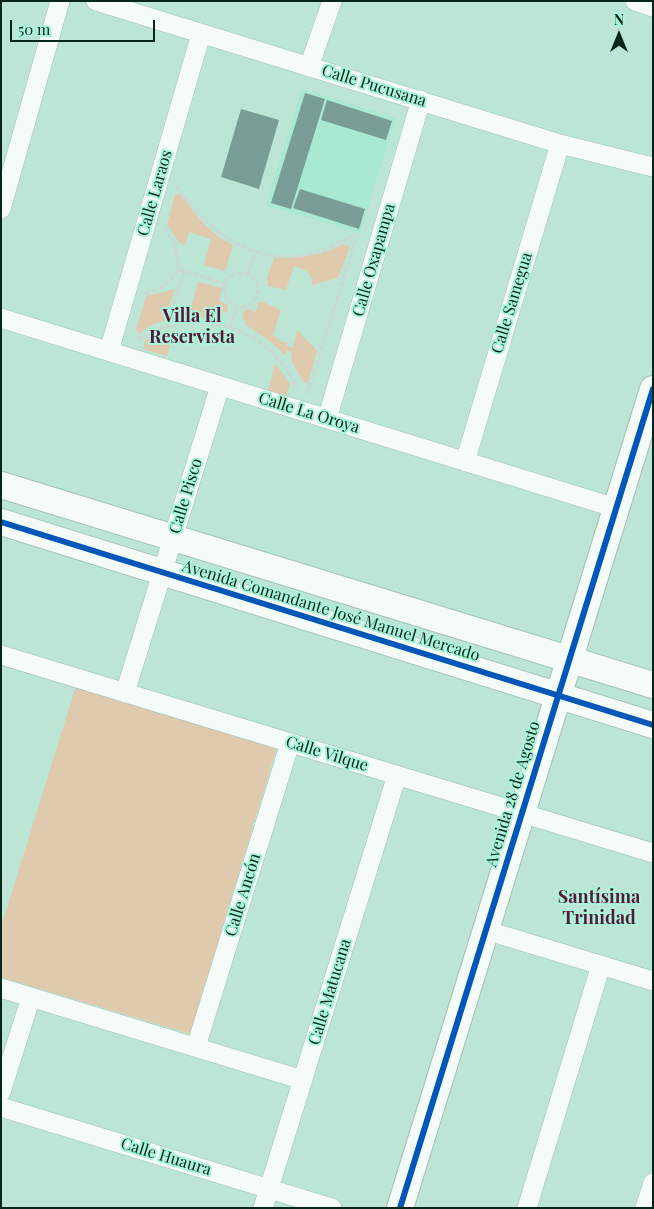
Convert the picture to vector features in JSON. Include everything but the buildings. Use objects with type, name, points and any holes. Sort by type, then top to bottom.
[{"type":"street","points":[[1,208],[60,1]]},
{"type":"street","name":"Calle Pucusana","points":[[96,1],[560,144],[653,167]]},
{"type":"street","points":[[309,66],[332,1]]},
{"type":"street","points":[[635,1],[653,7]]},
{"type":"street","name":"Calle Laraos","points":[[109,352],[201,34]]},
{"type":"street","name":"Calle Oxapampa","points":[[327,419],[421,100]]},
{"type":"street","name":"Calle Samegua","points":[[465,462],[560,144]]},
{"type":"street","name":"Calle La Oroya","points":[[1,318],[616,508]]},
{"type":"street","name":"Calle Pisco","points":[[125,693],[220,386]]},
{"type":"street","name":"Avenida 28 de Agosto","points":[[400,1208],[653,389]]},
{"type":"street","name":"Avenida Comandante José Manuel Mercado","points":[[1,485],[653,685]]},
{"type":"street","name":"Avenida Comandante José Manuel Mercado","points":[[1,522],[653,725]]},
{"type":"street","name":"Calle Vilque","points":[[1,655],[653,854]]},
{"type":"street","name":"Calle Ancón","points":[[196,1048],[290,743]]},
{"type":"street","name":"Calle Matucana","points":[[263,1208],[397,775]]},
{"type":"street","points":[[485,930],[653,981]]},
{"type":"street","points":[[527,1208],[601,966]]},
{"type":"street","points":[[1,988],[303,1080]]},
{"type":"street","points":[[1,1092],[31,997]]},
{"type":"street","name":"Calle Huaura","points":[[1,1107],[332,1208]]},
{"type":"street","points":[[645,1208],[653,1183]]},
{"type":"path","points":[[174,183],[189,204],[222,235],[256,252],[275,256],[312,254],[357,234],[306,397]]},
{"type":"path","points":[[139,295],[157,291],[169,283],[179,269],[175,245],[161,223]]},
{"type":"path","points":[[247,274],[256,252]]},
{"type":"path","points":[[179,269],[225,284]]},
{"type":"path","points":[[167,326],[184,271]]},
{"type":"path","points":[[236,274],[247,274],[257,284],[256,298],[251,304],[244,306],[231,304],[224,293],[225,284],[230,277],[236,274]]},
{"type":"path","points":[[230,328],[237,306]]},
{"type":"path","points":[[130,344],[143,336],[167,326],[189,322],[230,328],[267,347],[283,364],[293,380],[300,398]]},
{"type":"shaded area","points":[[302,89],[396,118],[360,233],[266,205]]},
{"type":"shaded area","points":[[175,194],[181,195],[211,230],[233,245],[225,271],[204,265],[211,239],[189,232],[185,246],[179,242],[167,225]]},
{"type":"shaded area","points":[[343,244],[350,246],[338,278],[312,285],[310,274],[294,266],[286,290],[268,286],[267,277],[274,258],[318,254]]},
{"type":"shaded area","points":[[198,282],[222,288],[219,301],[228,305],[227,312],[222,313],[219,319],[196,317],[172,319],[176,306],[191,307]]},
{"type":"shaded area","points":[[175,289],[165,320],[149,326],[140,334],[136,330],[146,296]]},
{"type":"shaded area","points":[[261,301],[281,310],[273,335],[282,342],[287,342],[287,346],[293,348],[297,330],[317,350],[308,383],[304,383],[291,360],[292,352],[286,351],[285,355],[267,339],[246,325],[245,320],[242,319],[242,314],[247,308],[255,312],[258,307],[257,303]]},
{"type":"shaded area","points":[[174,330],[167,356],[143,349],[145,339]]},
{"type":"shaded area","points":[[275,364],[290,383],[287,396],[268,390]]},
{"type":"shaded area","points":[[76,686],[277,747],[190,1034],[1,977],[1,927]]},
{"type":"cycle path","points":[[400,1208],[653,389]]},
{"type":"cycle path","points":[[1,522],[653,725]]},
{"type":"district","name":"Villa El Reservista","points":[[192,326]]},
{"type":"district","name":"Santísima Trinidad","points":[[599,908]]}]
